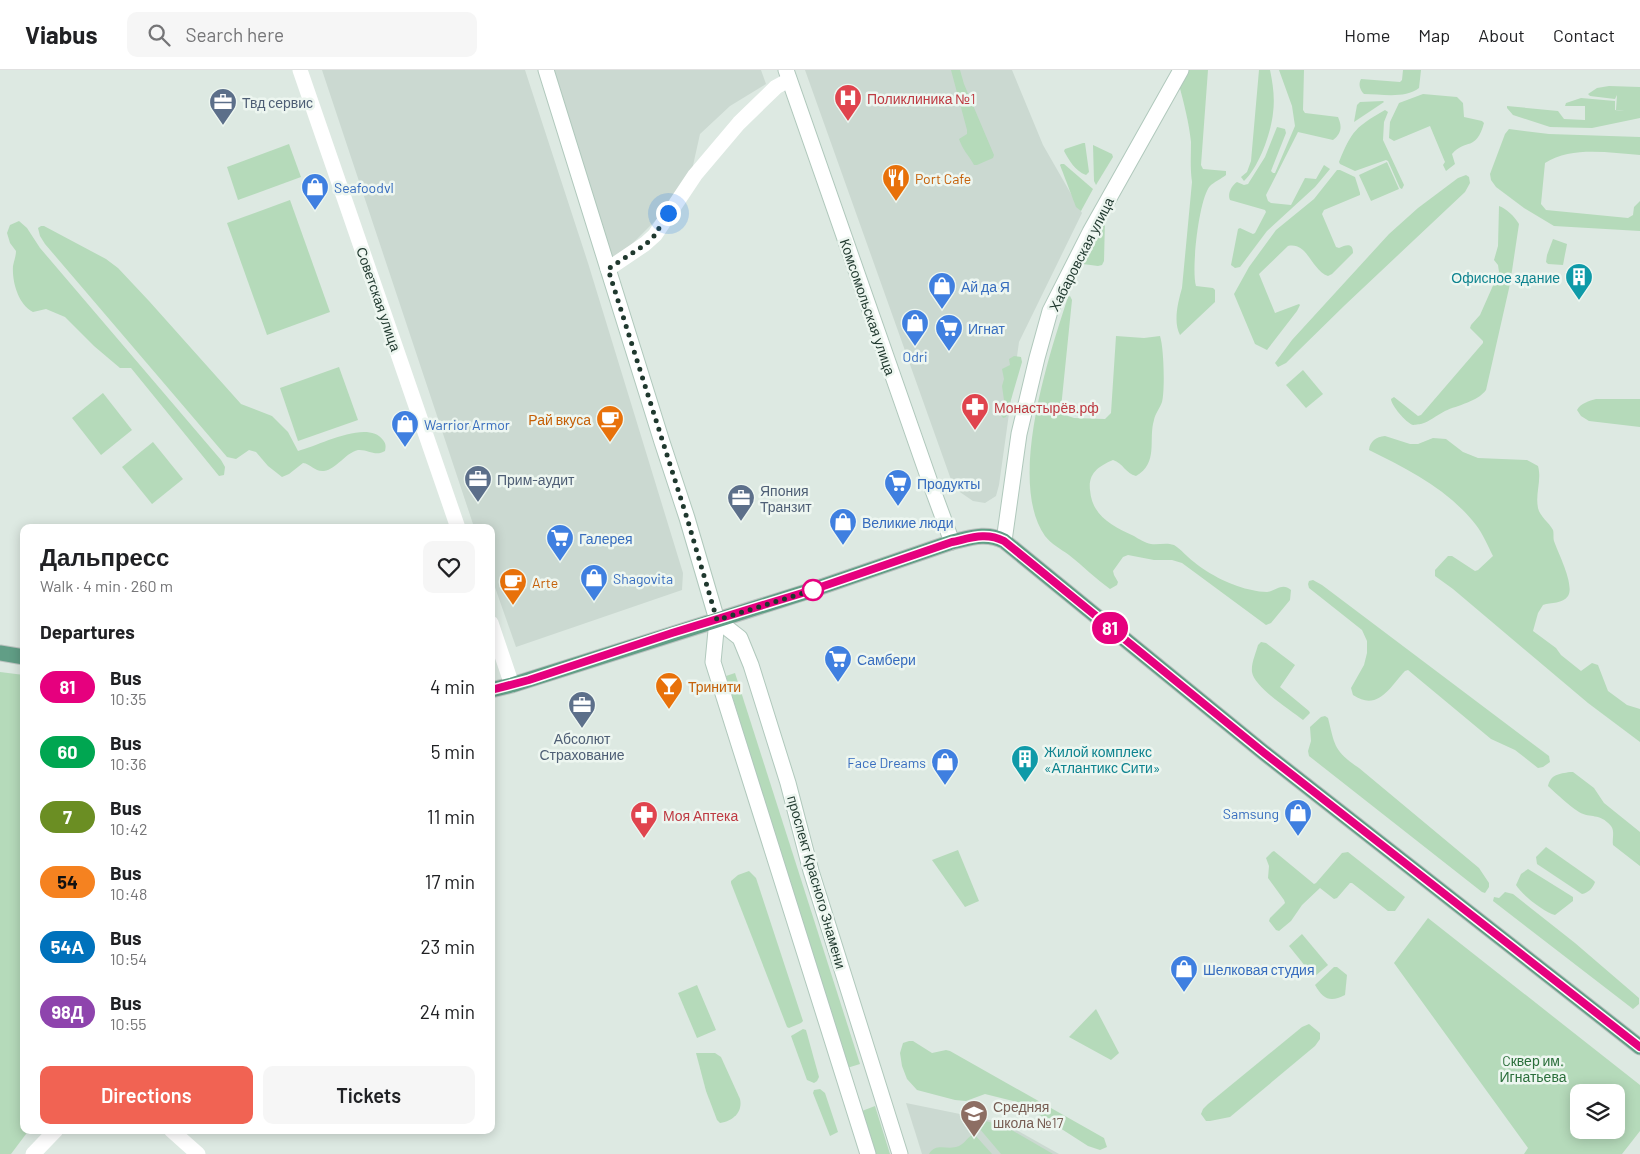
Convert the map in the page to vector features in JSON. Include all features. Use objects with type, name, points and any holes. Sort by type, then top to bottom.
[{"type":"main road","name":"Советская улица","points":[[300,70],[457,524]]},
{"type":"main road","points":[[546,70],[687,518],[717,620],[713,662],[868,1154]]},
{"type":"main road","name":"Хабаровская улица","points":[[1004,541],[1019,434],[1050,311],[1090,232],[1181,70]]},
{"type":"main road","points":[[608,269],[646,244],[655,235],[694,175],[739,123],[788,75]]},
{"type":"main road","name":"Комсомольская улица","points":[[788,75],[952,542]]},
{"type":"main road","points":[[495,689],[809,591],[952,542],[990,536],[1004,541],[1263,752],[1640,1047]]},
{"type":"main road","name":"проспект Красного Знамени","points":[[717,620],[740,638],[751,665],[788,783],[811,870],[900,1154]]},
{"type":"main road","points":[[495,635],[512,685]]},
{"type":"main road","points":[[0,653],[20,656]]},
{"type":"main road","points":[[33,1154],[52,1134]]},
{"type":"main road","points":[[176,1134],[198,1154]]},
{"type":"shaded area","points":[[322,70],[525,70],[588,263],[683,573],[682,590],[516,647],[495,587],[495,524],[473,524]]},
{"type":"shaded area","points":[[551,70],[761,70],[766,84],[730,106],[700,134],[692,170],[670,206],[612,264]]},
{"type":"shaded area","points":[[805,70],[1012,70],[1043,145],[1082,213],[1019,342],[999,485],[996,496],[985,503],[973,501],[954,488]]},
{"type":"shaded area","name":"Средняя школа №17","points":[[906,1103],[1004,1123],[1059,1154],[922,1154]]},
{"type":"green space","points":[[951,70],[960,70],[994,155],[993,158],[977,165],[974,165],[959,139],[967,134],[967,130]]},
{"type":"green space","points":[[1187,70],[1208,70],[1201,165],[1203,169],[1226,171],[1226,175],[1210,186],[1206,193],[1199,219],[1195,250],[1196,286],[1213,288],[1215,290],[1215,302],[1180,335],[1177,324],[1177,312],[1182,288],[1192,182],[1191,142],[1179,85]]},
{"type":"green space","points":[[1259,70],[1270,70],[1274,102],[1273,113],[1270,130],[1259,159],[1244,181],[1241,177],[1247,172],[1251,161]]},
{"type":"green space","points":[[1279,70],[1304,70],[1303,110],[1305,113],[1338,117],[1340,129],[1338,135],[1333,140],[1298,132],[1266,195],[1268,201],[1291,205],[1305,178],[1316,179],[1324,165],[1330,169],[1315,187],[1267,231],[1240,267],[1235,268],[1231,265],[1238,229],[1255,233],[1266,212],[1265,210],[1230,200],[1230,190],[1237,182],[1244,185],[1248,184],[1265,157],[1277,127],[1285,129],[1286,133],[1271,171],[1275,173],[1295,126],[1292,106]]},
{"type":"green space","points":[[1403,70],[1421,70],[1419,88],[1400,95],[1364,94],[1361,89],[1361,79],[1400,82]]},
{"type":"green space","points":[[1609,86],[1640,87],[1640,118],[1592,128],[1550,127],[1513,115],[1507,108],[1507,106],[1558,111],[1564,119],[1585,120],[1585,106],[1565,106],[1566,103],[1581,98],[1615,101],[1615,110],[1624,111],[1616,110],[1617,95],[1615,99],[1590,96],[1588,94],[1597,88]]},
{"type":"green space","points":[[1423,94],[1457,97],[1463,103],[1464,117],[1484,123],[1478,138],[1457,149],[1452,154],[1455,164],[1446,171],[1443,165],[1445,162],[1430,126],[1394,141],[1389,138],[1390,122],[1399,103]]},
{"type":"green space","points":[[1360,102],[1384,102],[1354,122],[1357,105]]},
{"type":"green space","points":[[1385,110],[1388,112],[1384,122],[1383,140],[1404,185],[1402,189],[1386,160],[1355,171],[1339,162],[1356,130]]},
{"type":"green space","points":[[1509,129],[1549,134],[1640,137],[1640,155],[1579,152],[1567,154],[1545,163],[1541,204],[1546,210],[1628,218],[1633,215],[1634,207],[1640,201],[1640,231],[1554,226],[1524,208],[1496,187],[1491,180],[1490,174],[1505,134]]},
{"type":"green space","points":[[1085,143],[1089,172],[1086,175],[1076,168],[1064,151]]},
{"type":"green space","points":[[289,144],[301,177],[238,200],[227,167]]},
{"type":"green space","points":[[1093,145],[1112,154],[1113,157],[1096,185],[1094,181]]},
{"type":"green space","points":[[1387,162],[1399,189],[1371,201],[1359,175]]},
{"type":"green space","points":[[1061,164],[1064,164],[1093,189],[1081,211],[1076,207]]},
{"type":"green space","points":[[1337,170],[1355,177],[1360,195],[1324,210],[1322,214],[1336,247],[1350,246],[1353,253],[1328,276],[1317,268],[1300,248],[1288,246],[1259,274],[1275,313],[1300,305],[1267,350],[1255,344],[1234,294],[1249,267],[1276,230],[1314,199]]},
{"type":"green space","points":[[1466,175],[1469,177],[1470,183],[1465,192],[1286,363],[1278,367],[1275,363],[1292,340],[1389,234],[1418,208],[1458,178]]},
{"type":"green space","points":[[290,200],[330,312],[267,335],[227,223]]},
{"type":"green space","points":[[1499,206],[1510,213],[1519,224],[1510,284],[1486,390],[1478,398],[1445,411],[1424,423],[1413,425],[1399,413],[1391,399],[1394,397],[1418,416],[1421,415],[1483,343],[1470,328],[1480,315],[1499,272],[1498,265],[1494,260],[1498,246]]},
{"type":"green space","points":[[1105,220],[1104,261],[1102,265],[1083,264],[1082,262]]},
{"type":"green space","points":[[19,221],[27,228],[40,248],[221,460],[225,467],[224,475],[219,476],[131,368],[120,368],[94,346],[65,317],[46,309],[33,312],[23,304],[17,292],[14,279],[13,266],[16,251],[10,243],[7,233],[10,225]]},
{"type":"green space","points":[[41,226],[106,259],[118,268],[241,404],[272,416],[288,432],[298,451],[342,436],[366,432],[376,434],[383,440],[386,445],[385,451],[375,453],[358,450],[349,454],[329,470],[324,471],[303,463],[282,477],[268,466],[256,452],[249,450],[236,459],[227,457],[45,244],[38,228]]},
{"type":"green space","points":[[1553,239],[1567,244],[1563,265],[1548,264],[1546,262]]},
{"type":"green space","points":[[1070,296],[1072,300],[1061,408],[1065,415],[1074,418],[1105,419],[1111,413],[1116,336],[1144,338],[1160,336],[1162,350],[1163,396],[1152,428],[1148,465],[1136,476],[1113,460],[1099,468],[1093,475],[1090,484],[1095,507],[1104,519],[1118,528],[1142,541],[1174,545],[1200,567],[1229,583],[1263,592],[1282,587],[1288,588],[1291,590],[1290,600],[1271,623],[1266,625],[1182,563],[1172,560],[1154,560],[1128,555],[1123,557],[1113,571],[1118,582],[1117,585],[1110,589],[1045,536],[1034,513],[1030,484],[1031,452],[1042,384],[1060,322],[1068,297]]},
{"type":"green space","points":[[1014,356],[1021,357],[1022,362],[1006,417],[1003,418],[1001,415],[1004,400],[1002,369],[1010,365],[1009,359]]},
{"type":"green space","points":[[339,367],[358,420],[298,441],[280,388]]},
{"type":"green space","points":[[1303,370],[1323,394],[1306,408],[1286,385]]},
{"type":"green space","points":[[103,393],[132,430],[101,455],[72,418]]},
{"type":"green space","points":[[1596,399],[1640,399],[1640,427],[1589,421],[1581,416],[1577,410],[1585,403]]},
{"type":"green space","points":[[1385,436],[1410,444],[1418,444],[1433,438],[1446,439],[1463,452],[1478,458],[1527,460],[1538,466],[1538,508],[1553,530],[1554,541],[1568,577],[1570,591],[1566,599],[1543,605],[1538,613],[1533,631],[1556,648],[1561,655],[1581,671],[1592,663],[1598,665],[1608,691],[1627,705],[1640,709],[1640,742],[1588,703],[1435,576],[1435,570],[1448,556],[1452,556],[1475,571],[1493,556],[1479,529],[1453,501],[1413,473],[1369,450],[1374,440]]},
{"type":"green space","points":[[153,442],[183,479],[152,504],[122,467]]},
{"type":"green space","points":[[1313,580],[1549,756],[1550,762],[1538,768],[1515,750],[1491,739],[1408,670],[1389,690],[1376,699],[1370,701],[1362,700],[1353,695],[1351,688],[1364,665],[1367,641],[1362,630],[1309,588],[1309,581]]},
{"type":"green space","points":[[1261,642],[1266,643],[1295,665],[1280,687],[1309,711],[1310,713],[1303,720],[1273,698],[1254,678],[1252,665],[1258,645]]},
{"type":"green space","points":[[0,672],[20,674],[20,1134],[26,1134],[11,1154],[0,1154]]},
{"type":"green space","points":[[735,673],[860,1064],[847,1068],[726,676]]},
{"type":"green space","points":[[1325,716],[1328,718],[1334,742],[1340,752],[1479,868],[1489,883],[1485,893],[1309,756],[1310,727],[1321,717]]},
{"type":"green space","points":[[1573,772],[1594,788],[1604,803],[1640,832],[1640,866],[1613,845],[1613,830],[1607,822],[1599,817],[1579,812],[1548,786],[1553,777]]},
{"type":"green space","points":[[1546,847],[1593,880],[1595,882],[1590,890],[1582,894],[1537,864],[1536,857]]},
{"type":"green space","points":[[958,850],[979,901],[965,907],[932,860]]},
{"type":"green space","points":[[1274,851],[1314,884],[1342,853],[1348,852],[1405,897],[1395,911],[1388,911],[1352,883],[1334,899],[1320,888],[1302,905],[1291,921],[1279,931],[1276,930],[1269,921],[1270,918],[1285,903],[1268,878],[1269,866],[1266,858]]},
{"type":"green space","points":[[1528,869],[1573,897],[1573,901],[1555,915],[1539,907],[1516,885],[1521,874]]},
{"type":"green space","points":[[749,871],[756,878],[803,1021],[789,1028],[731,883],[738,875]]},
{"type":"green space","points":[[1505,892],[1513,894],[1575,943],[1639,998],[1639,1004],[1633,1009],[1493,901],[1494,897],[1499,898]]},
{"type":"green space","name":"Cквер им. Игнатьева","points":[[1428,918],[1640,1085],[1640,1131],[1622,1154],[1524,1154],[1528,1148],[1394,963]]},
{"type":"green space","points":[[1302,934],[1328,965],[1314,977],[1289,946]]},
{"type":"green space","points":[[1334,967],[1337,967],[1347,975],[1345,995],[1331,999],[1321,994],[1315,985]]},
{"type":"green space","points":[[697,985],[716,1030],[697,1038],[678,993]]},
{"type":"green space","points":[[1096,1009],[1119,1053],[1111,1060],[1069,1037]]},
{"type":"green space","points":[[1309,1024],[1320,1033],[1320,1039],[1315,1046],[1230,1117],[1206,1121],[1201,1114],[1208,1104],[1302,1027]]},
{"type":"green space","points":[[803,1029],[806,1030],[819,1077],[814,1083],[807,1080],[791,1036]]},
{"type":"green space","points":[[913,1041],[932,1053],[950,1051],[1104,1138],[1107,1147],[1100,1150],[1088,1146],[1021,1103],[985,1094],[966,1101],[955,1100],[917,1090],[907,1079],[902,1066],[900,1053],[903,1043]]},
{"type":"green space","points":[[696,1053],[715,1053],[721,1057],[741,1104],[733,1118],[720,1123],[717,1120],[706,1091]]},
{"type":"green space","points":[[820,1089],[825,1093],[838,1132],[830,1136],[813,1093],[814,1090]]},
{"type":"green space","points":[[875,1106],[890,1154],[875,1154],[862,1111]]},
{"type":"green space","points":[[985,1121],[1003,1125],[1053,1154],[1001,1154],[979,1128],[978,1123]]},
{"type":"green space","points":[[972,1135],[975,1135],[992,1154],[929,1154],[935,1148],[959,1146]]},
{"type":"bus line","name":"81","points":[[495,689],[809,591],[952,542],[976,536],[997,537],[1263,752],[1640,1047]]},
{"type":"place","name":"Поликлиника №1","points":[[848,122]]},
{"type":"place","name":"Твд сервис","points":[[223,126]]},
{"type":"place","name":"Port Cafe","points":[[896,202]]},
{"type":"place","name":"Seafoodvl","points":[[315,211]]},
{"type":"place","name":"Офисное здание","points":[[1579,301]]},
{"type":"place","name":"Ай да Я","points":[[942,310]]},
{"type":"place","name":"Odri","points":[[915,347]]},
{"type":"place","name":"Игнат","points":[[949,352]]},
{"type":"place","name":"Монастырёв.рф","points":[[975,431]]},
{"type":"place","name":"Рай вкуса","points":[[610,443]]},
{"type":"place","name":"Warrior Armor","points":[[405,448]]},
{"type":"place","name":"Прим-аудит","points":[[478,503]]},
{"type":"place","name":"Продукты","points":[[898,507]]},
{"type":"place","name":"Япония Транзит","points":[[741,522]]},
{"type":"place","name":"Великие люди","points":[[843,546]]},
{"type":"place","name":"Галерея","points":[[560,562]]},
{"type":"place","name":"Shagovita","points":[[594,602]]},
{"type":"place","name":"Arte","points":[[513,606]]},
{"type":"place","name":"Самбери","points":[[838,683]]},
{"type":"place","name":"Тринити","points":[[669,710]]},
{"type":"place","name":"Абсолют Страхование","points":[[582,729]]},
{"type":"place","name":"Жилой комплекс «Атлантикс Сити»","points":[[1025,783]]},
{"type":"place","name":"Face Dreams","points":[[945,786]]},
{"type":"place","name":"Samsung","points":[[1298,837]]},
{"type":"place","name":"Моя Аптека","points":[[644,839]]},
{"type":"place","name":"Шелковая студия","points":[[1184,993]]},
{"type":"place","name":"Средняя школа №17","points":[[974,1138]]},
{"type":"route","points":[[668,213],[655,235],[646,244],[608,269],[687,518],[717,620],[813,590]]}]
